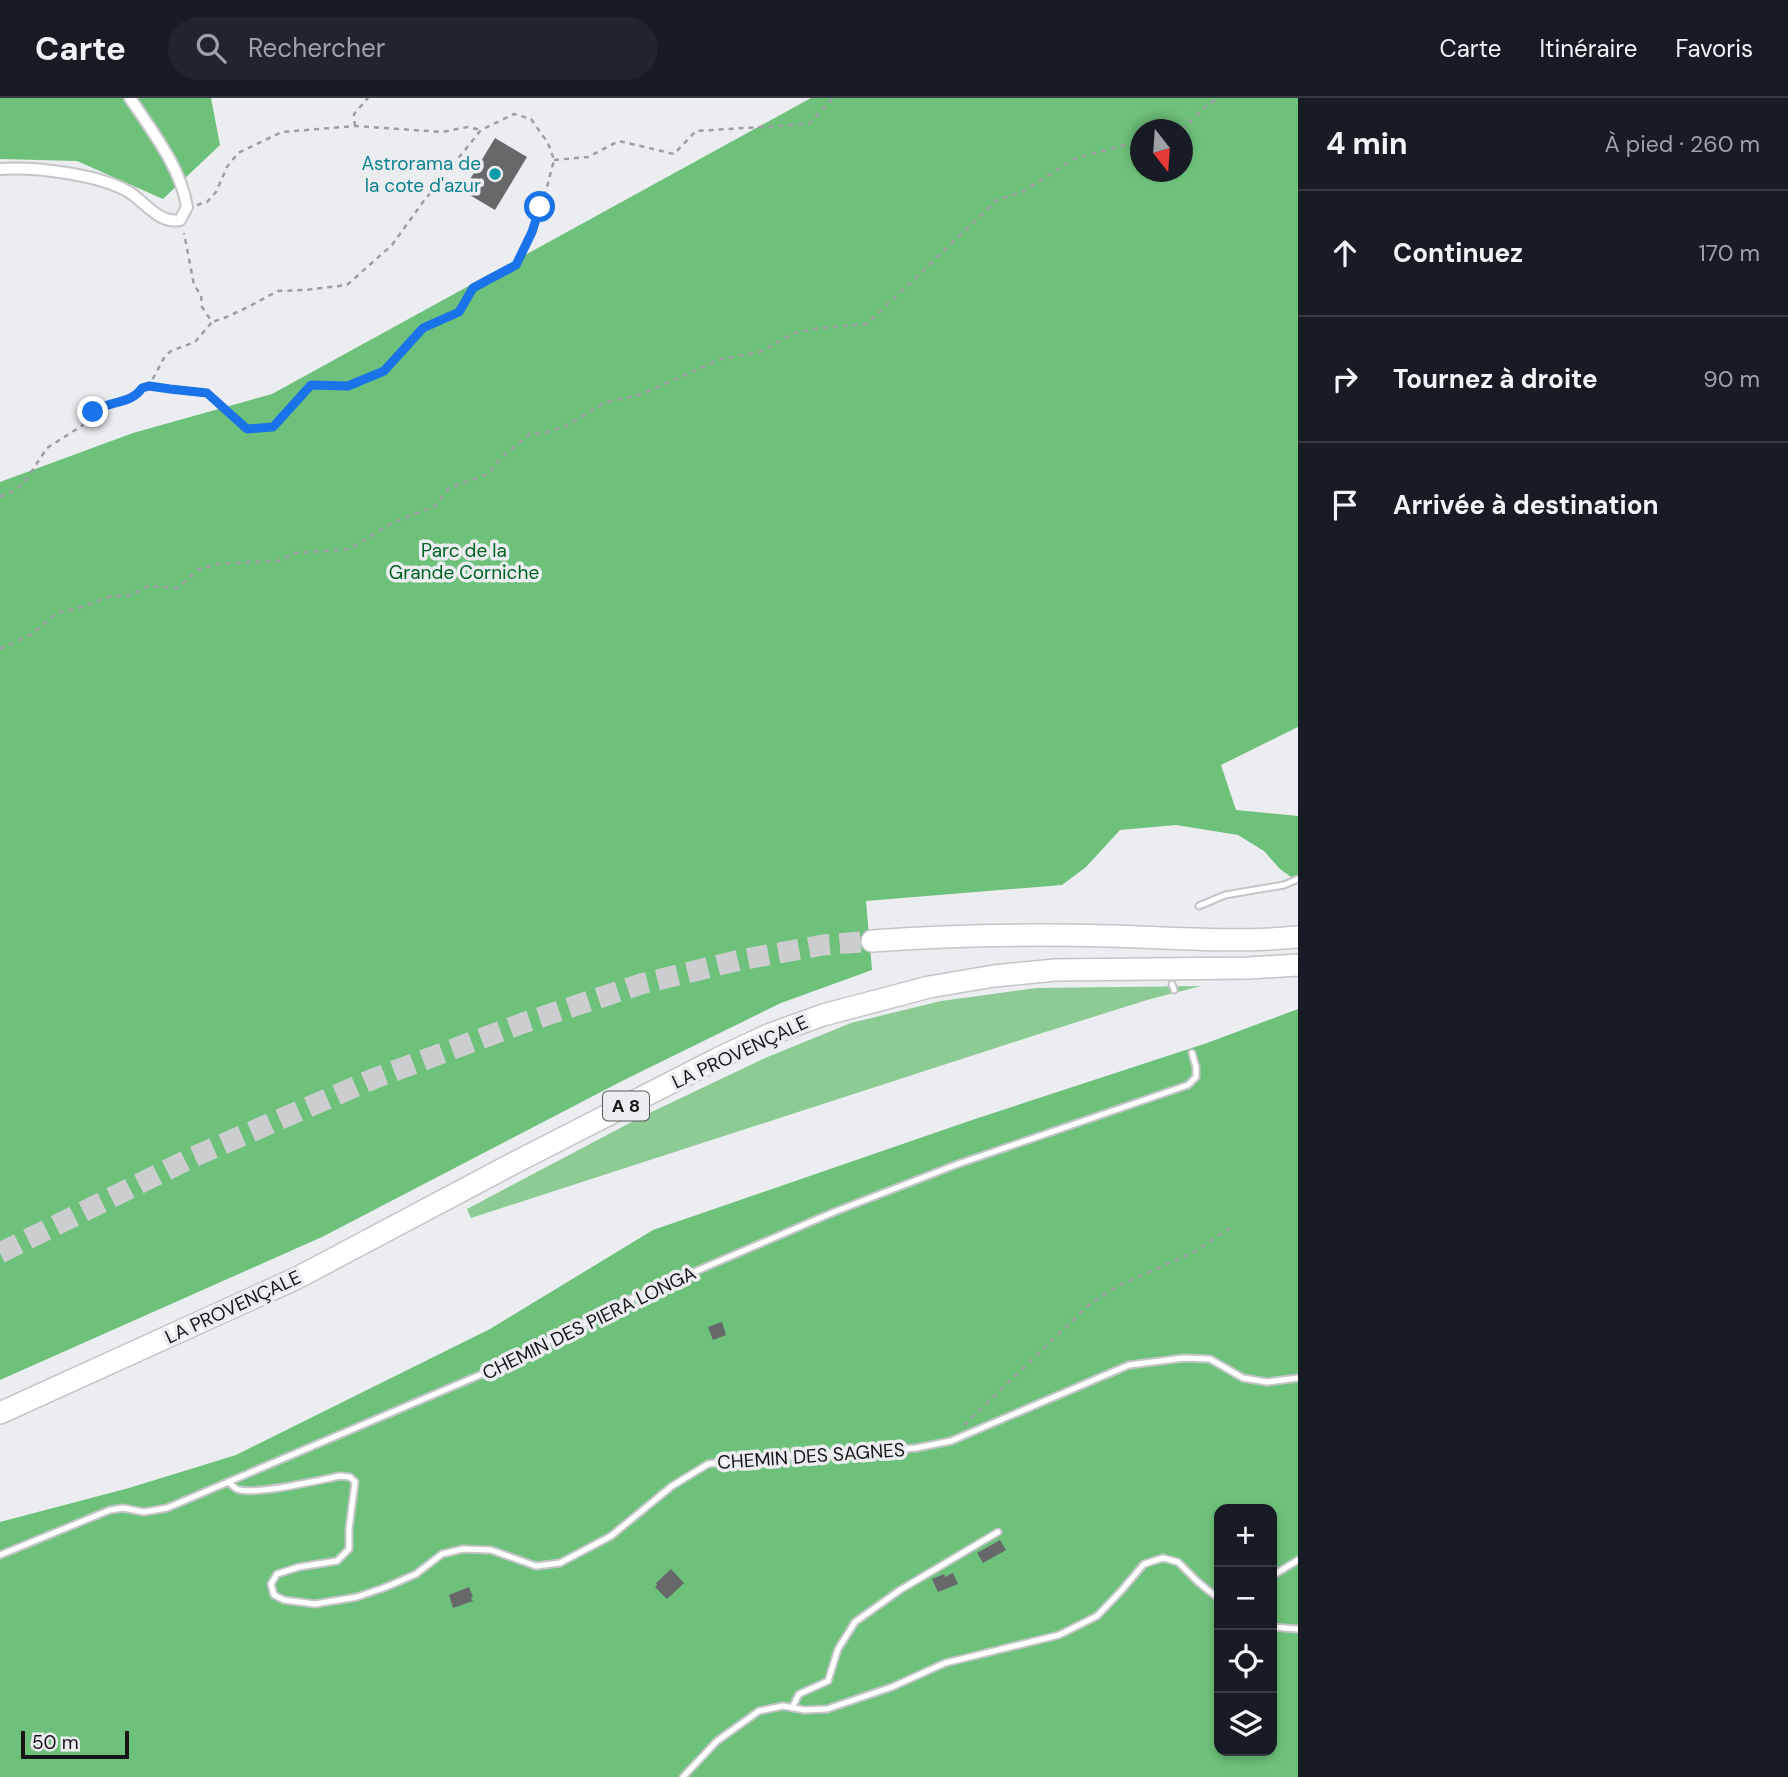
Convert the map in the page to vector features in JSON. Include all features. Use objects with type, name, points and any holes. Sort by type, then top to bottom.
[{"type":"highway","points":[[872,941],[957,936],[1219,939],[1298,937]]},
{"type":"highway","name":"LA PROVENÇALE","points":[[0,1413],[297,1278],[719,1058],[823,1014],[929,987],[994,976],[1055,971],[1298,965]]},
{"type":"street","points":[[0,170],[58,172],[102,180],[128,192],[163,219],[180,220],[187,207],[179,176],[130,98]]},
{"type":"lane","points":[[1199,906],[1225,895],[1283,885],[1298,879]]},
{"type":"lane","name":"CHEMIN DES PIERA LONGA","points":[[0,1555],[110,1510],[123,1508],[144,1513],[167,1508],[501,1366],[624,1302],[834,1212],[958,1164],[1188,1085],[1196,1077],[1192,1054]]},
{"type":"lane","name":"CHEMIN DES SAGNES","points":[[228,1482],[237,1489],[250,1490],[340,1476],[350,1477],[355,1482],[349,1549],[337,1561],[299,1567],[277,1574],[271,1584],[274,1595],[284,1600],[315,1604],[357,1597],[386,1587],[416,1574],[442,1554],[463,1549],[491,1550],[536,1566],[560,1563],[611,1536],[672,1486],[708,1464],[754,1458],[916,1448],[951,1441],[1129,1365],[1184,1358],[1210,1359],[1243,1378],[1267,1382],[1298,1378]]},
{"type":"lane","points":[[792,1708],[799,1695],[828,1681],[838,1649],[855,1622],[900,1590],[998,1532]]},
{"type":"lane","points":[[683,1777],[717,1741],[759,1711],[783,1706],[805,1710],[827,1709],[892,1686],[945,1662],[1059,1635],[1097,1616],[1144,1564],[1163,1558],[1178,1562],[1214,1596]]},
{"type":"lane","points":[[1277,1573],[1298,1560]]},
{"type":"lane","points":[[1277,1628],[1298,1629]]},
{"type":"path","points":[[355,126],[354,114],[368,98]]},
{"type":"path","points":[[554,160],[588,157],[619,141],[674,154],[696,131],[809,124],[833,98]]},
{"type":"path","points":[[1193,119],[1219,98]]},
{"type":"path","points":[[0,497],[24,483],[47,448],[83,425],[98,408],[129,399],[142,388],[149,386],[207,393],[247,429],[273,427],[311,385],[348,386],[384,371],[423,328],[459,312],[473,288],[516,265],[532,232],[547,187],[554,160],[548,143],[531,119],[514,114],[481,130],[391,245],[346,285],[278,291],[212,322],[195,342],[171,351],[166,356],[149,386]]},
{"type":"path","points":[[187,207],[208,202],[216,192],[226,167],[238,153],[282,132],[355,126],[442,132],[468,127],[481,130]]},
{"type":"path","points":[[0,649],[32,634],[58,612],[76,609],[111,596],[131,595],[148,586],[178,588],[197,570],[217,564],[278,561],[296,553],[350,549],[392,523],[435,506],[449,488],[488,474],[502,457],[531,433],[541,434],[566,426],[604,403],[642,394],[721,359],[760,352],[794,333],[867,324],[997,200],[1022,192],[1076,158],[1130,144]]},
{"type":"path","points":[[180,220],[194,285],[201,295],[202,307],[212,322]]},
{"type":"path","points":[[951,1441],[959,1429],[1091,1303],[1118,1286],[1196,1251],[1234,1225]]},
{"type":"green space","points":[[0,98],[211,98],[220,145],[163,199],[77,161],[0,159]]},
{"type":"green space","name":"Parc de la Grande Corniche","points":[[811,98],[1298,98],[1298,727],[1221,765],[1236,810],[1298,816],[1298,882],[1280,869],[1264,851],[1238,835],[1176,825],[1120,830],[1086,867],[1062,885],[866,901],[872,970],[781,1003],[624,1080],[322,1237],[0,1380],[0,482],[133,433],[272,394]]},
{"type":"green space","points":[[1201,986],[1036,1035],[471,1218],[467,1209],[641,1117],[765,1058],[851,1023],[941,1001],[1037,988]]},
{"type":"green space","points":[[1298,1009],[1298,1777],[0,1777],[0,1522],[129,1488],[236,1455],[490,1329],[653,1230],[975,1119],[1207,1043]]},
{"type":"building","name":"Astrorama de la cote d'azur","points":[[495,138],[527,157],[495,210],[463,191]]},
{"type":"building","points":[[722,1322],[726,1335],[713,1340],[708,1327]]},
{"type":"building","points":[[1000,1540],[1006,1550],[983,1563],[977,1553]]},
{"type":"building","points":[[671,1569],[684,1583],[667,1599],[655,1587]]},
{"type":"building","points":[[953,1573],[958,1584],[938,1592],[932,1579]]},
{"type":"building","points":[[469,1587],[473,1601],[453,1608],[449,1595]]},
{"type":"tunnel","points":[[0,1253],[193,1157],[373,1079],[523,1023],[641,984],[740,960],[823,945],[872,941]]},
{"type":"place","name":"Astrorama de la cote d'azur","points":[[495,174]]},
{"type":"route","points":[[93,412],[129,399],[142,388],[149,386],[207,393],[247,429],[273,427],[311,385],[348,386],[384,371],[423,328],[459,312],[473,288],[516,265],[532,232],[540,207]]}]
